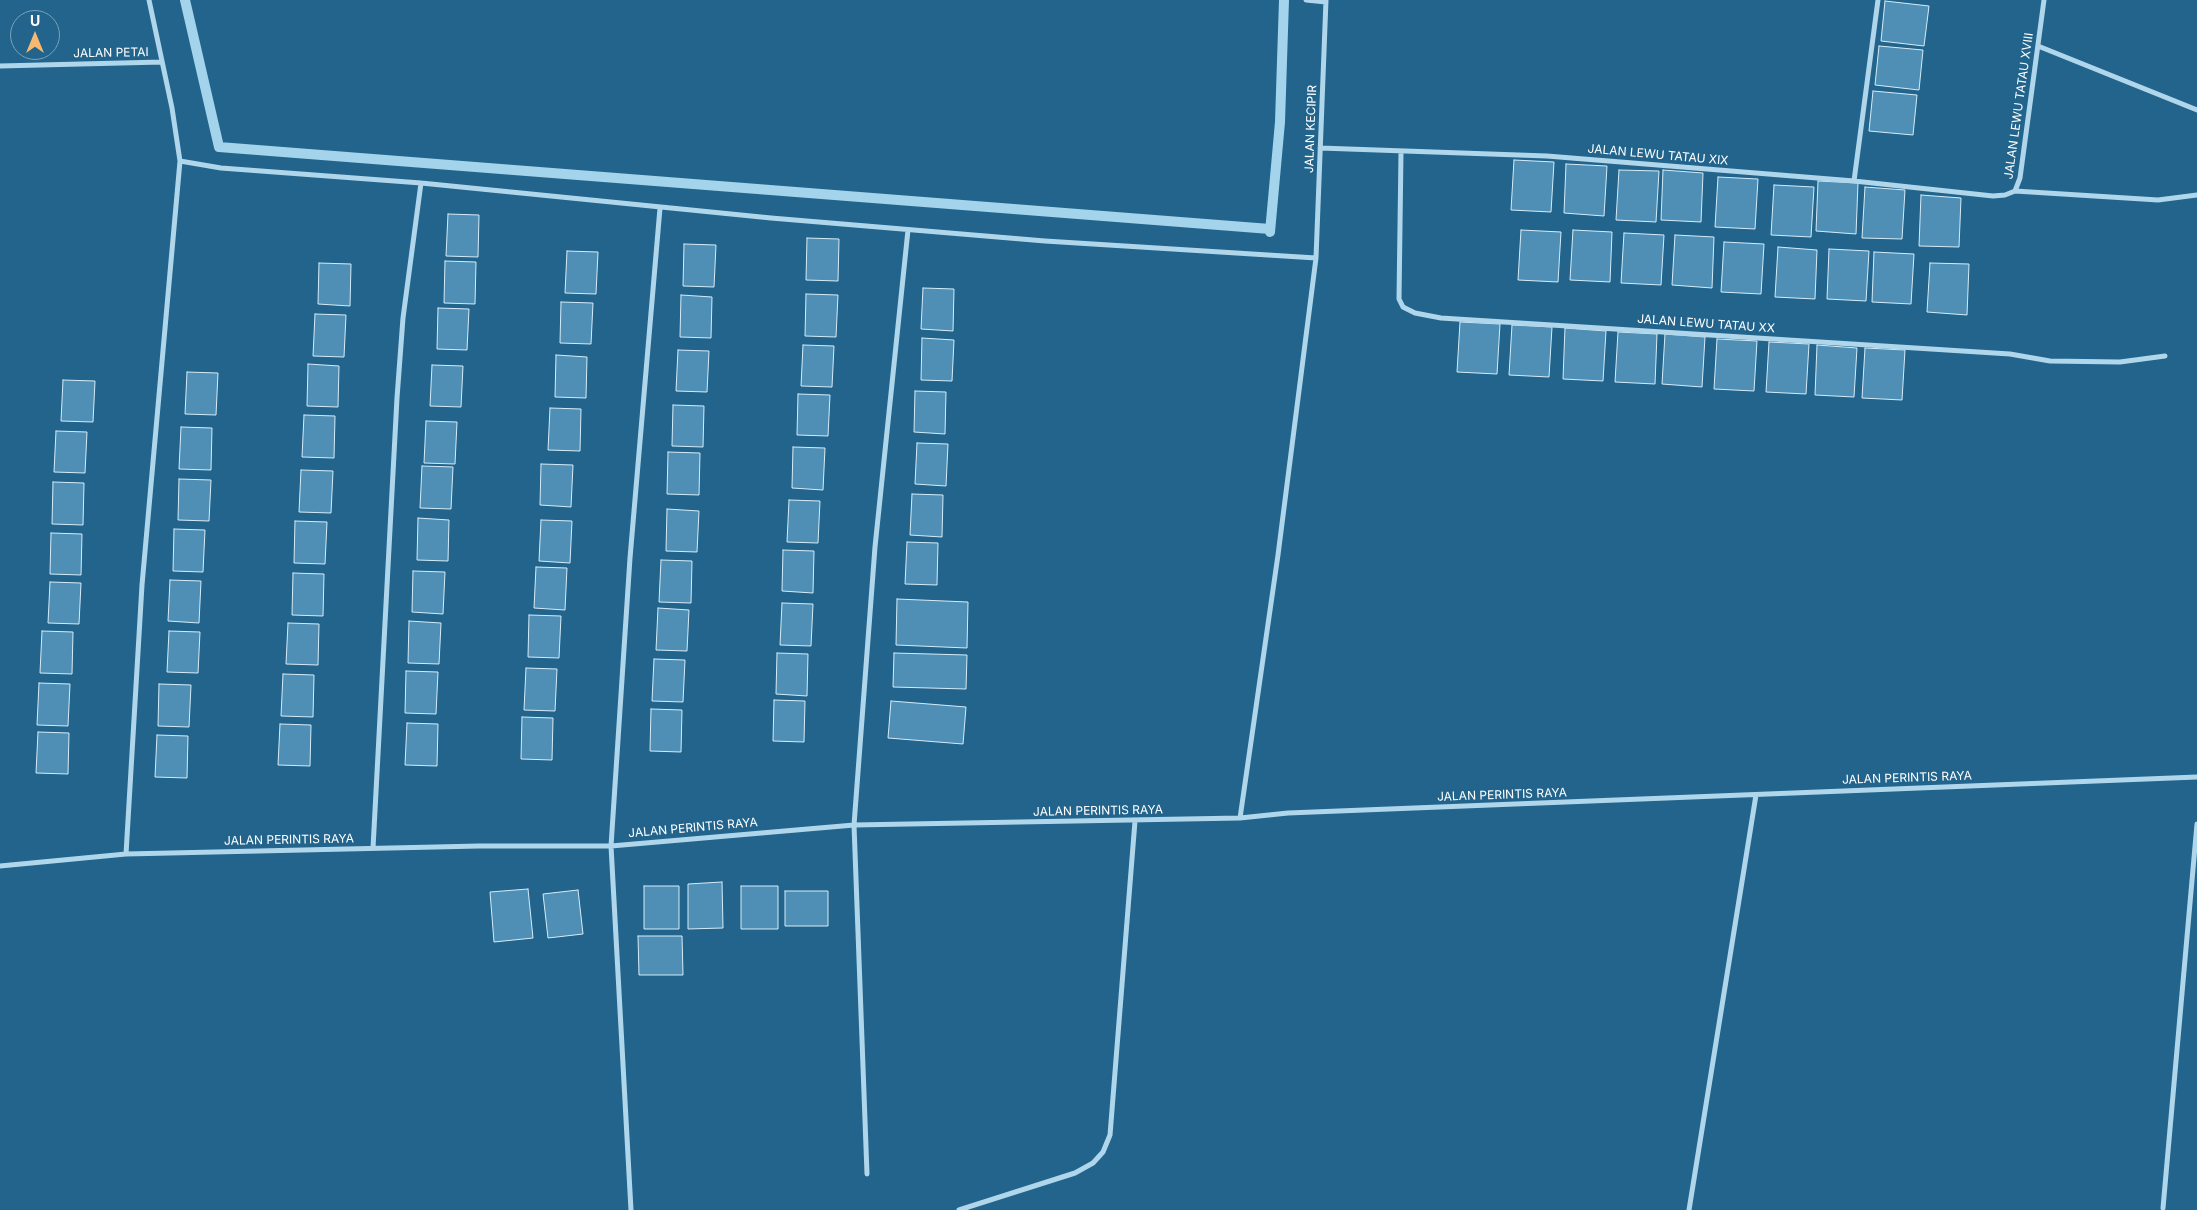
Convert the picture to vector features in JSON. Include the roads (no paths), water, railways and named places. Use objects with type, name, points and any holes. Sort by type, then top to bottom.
[{"type":"street","points":[[126,854],[142,585],[180,161],[175,124],[149,0]]},
{"type":"street","points":[[1306,0],[1326,1]]},
{"type":"street","points":[[1854,181],[1878,0]]},
{"type":"street","name":"JALAN LEWU TATAU XVIII","points":[[1993,196],[2005,195],[2015,191],[2020,178],[2044,0]]},
{"type":"street","name":"JALAN KECIPIR","points":[[1240,818],[1278,555],[1316,258],[1326,1]]},
{"type":"street","points":[[2038,46],[2197,110]]},
{"type":"street","name":"JALAN PETAI","points":[[0,66],[162,62]]},
{"type":"street","name":"JALAN LEWU TATAU XIX","points":[[1320,148],[1547,156],[1854,181],[1993,196]]},
{"type":"street","name":"JALAN LEWU TATAU XX","points":[[1401,152],[1399,299],[1403,307],[1415,313],[1441,318],[2010,354],[2050,360],[2120,362],[2165,356]]},
{"type":"street","points":[[180,161],[221,168],[421,183],[660,208],[908,230],[1316,258]]},
{"type":"street","points":[[374,848],[403,318],[421,183]]},
{"type":"street","points":[[2015,191],[2158,200],[2197,195]]},
{"type":"street","points":[[631,1210],[611,846],[630,558],[660,208]]},
{"type":"street","points":[[867,1174],[854,825],[875,547],[908,230]]},
{"type":"street","name":"JALAN PERINTIS RAYA","points":[[0,866],[126,854],[374,848],[611,846],[854,825],[1240,818],[1298,813],[2197,777]]},
{"type":"street","points":[[1689,1210],[1756,795]]},
{"type":"street","points":[[959,1210],[1075,1173],[1093,1162],[1103,1152],[1110,1135],[1135,821]]},
{"type":"street","points":[[2163,1208],[2197,824]]},
{"type":"waterway","points":[[185,0],[219,147],[1270,229]]},
{"type":"waterway","points":[[1270,232],[1280,122],[1284,0]]}]
